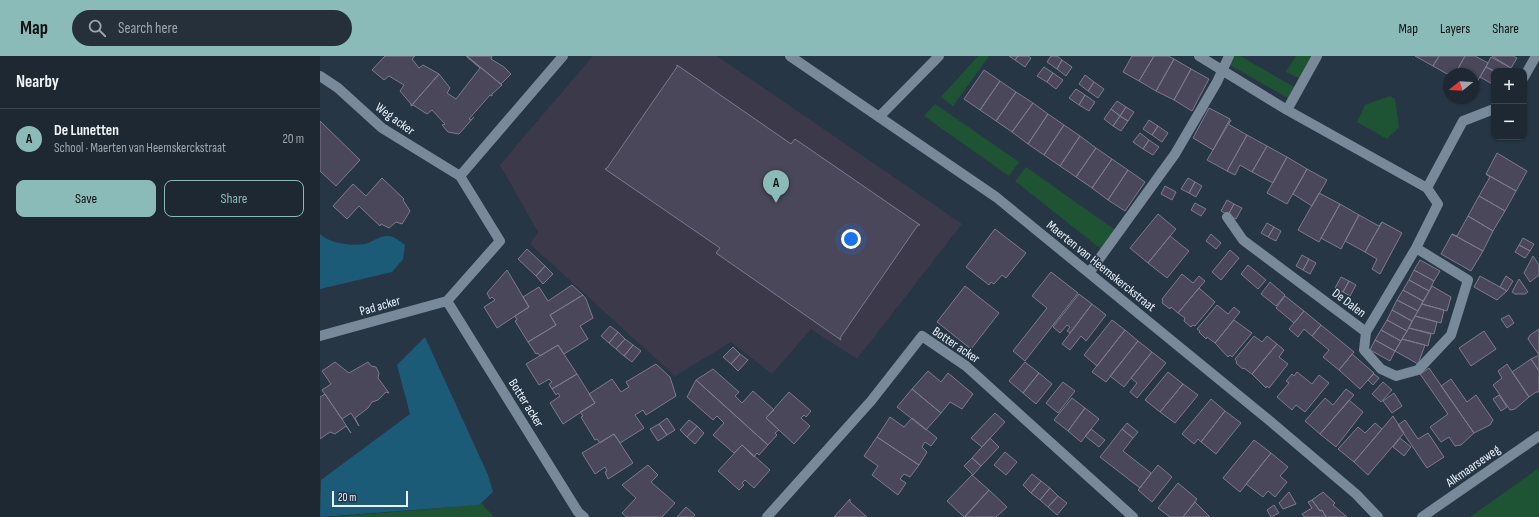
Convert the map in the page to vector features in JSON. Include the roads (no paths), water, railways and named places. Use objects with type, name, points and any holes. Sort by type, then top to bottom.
[{"type":"street","points":[[460,176],[563,56]]},
{"type":"street","name":"Maerten van Heemskerckstraat","points":[[790,56],[996,197],[1282,432],[1356,494],[1378,517]]},
{"type":"street","points":[[879,117],[939,56]]},
{"type":"street","name":"De Dalen","points":[[1199,56],[1286,110],[1427,188],[1438,204],[1416,248],[1366,332],[1243,240],[1227,218]]},
{"type":"street","points":[[1089,273],[1175,154],[1217,82],[1229,56]]},
{"type":"street","points":[[1286,110],[1317,56]]},
{"type":"street","points":[[1527,71],[1536,56]]},
{"type":"street","name":"Weg acker","points":[[320,76],[338,88],[382,128],[460,176],[500,241],[447,301]]},
{"type":"street","points":[[1427,188],[1463,121],[1491,110]]},
{"type":"street","points":[[1366,332],[1364,350],[1380,369],[1396,376],[1418,370],[1450,335],[1468,280],[1416,248]]},
{"type":"street","name":"Pad acker","points":[[320,336],[447,301]]},
{"type":"street","name":"Botter acker","points":[[447,301],[578,512],[584,517]]},
{"type":"street","name":"Botter acker","points":[[767,517],[871,401],[922,336],[966,366],[1133,517]]},
{"type":"street","name":"Alkmaarseweg","points":[[1422,517],[1539,436]]},
{"type":"water","points":[[320,234],[341,244],[353,245],[365,244],[386,236],[391,237],[397,239],[405,245],[403,259],[392,272],[320,289]]},
{"type":"water","points":[[425,337],[488,475],[493,492],[479,505],[320,517],[321,480],[410,414],[397,365]]},
{"type":"place","name":"De Lunetten","points":[[776,203]]}]
